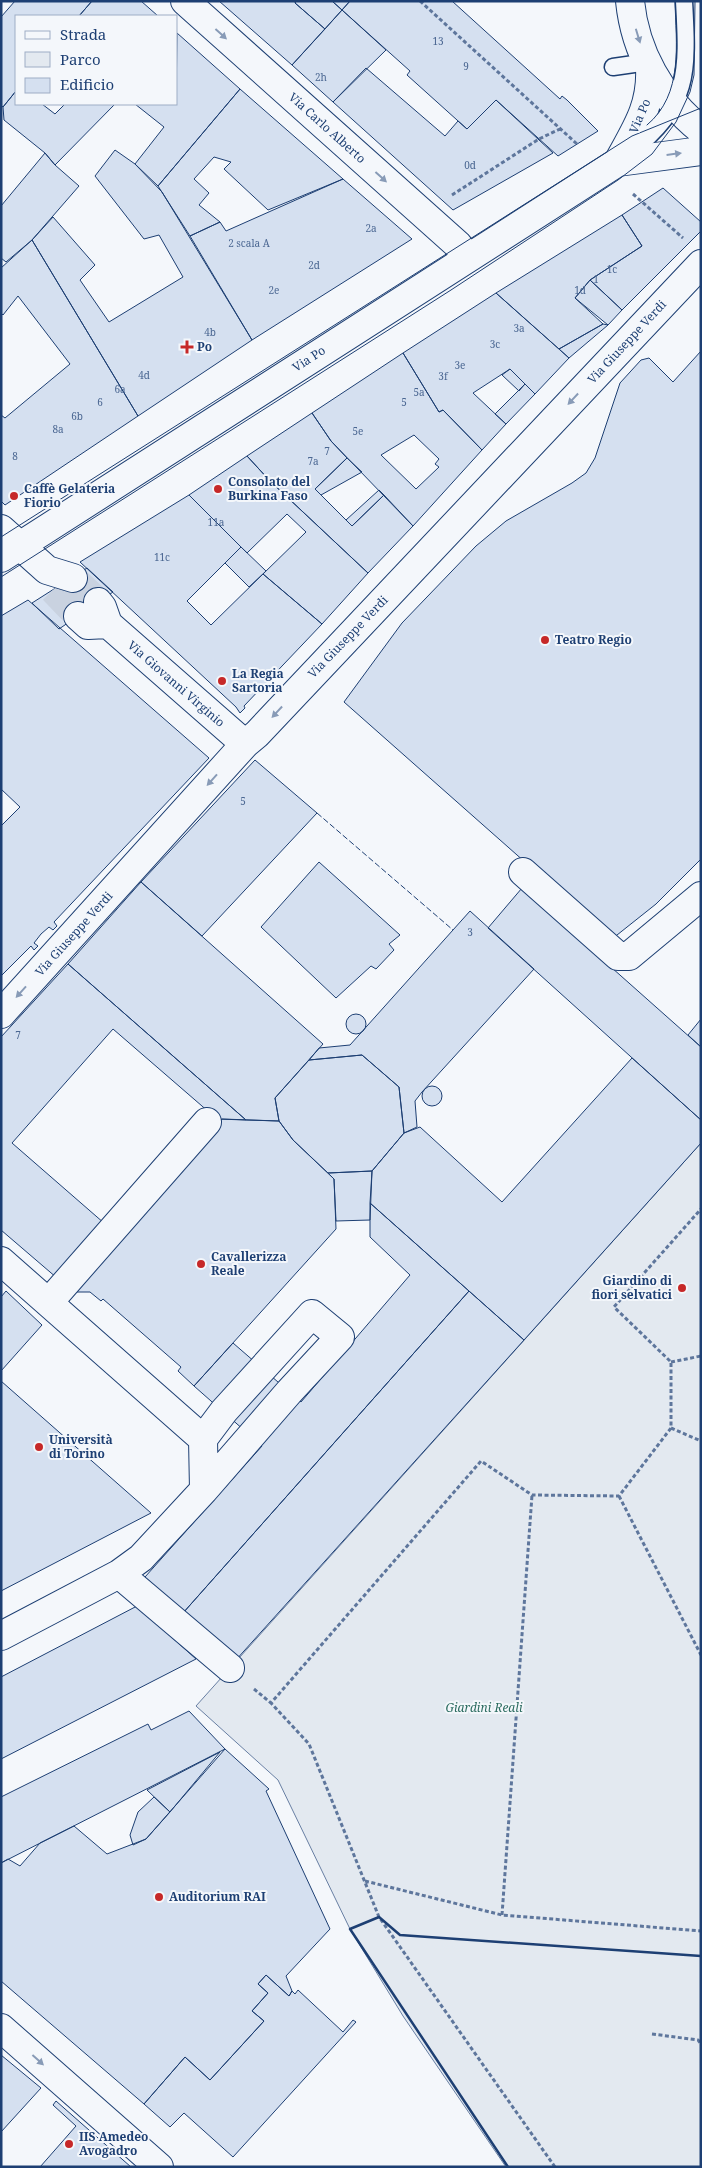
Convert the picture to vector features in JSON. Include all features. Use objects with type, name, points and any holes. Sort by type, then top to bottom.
[{"type":"street","name":"Via Carlo Alberto","points":[[184,1],[416,208],[467,256]]},
{"type":"street","points":[[630,1],[638,39],[658,84],[692,118]]},
{"type":"street","name":"Via Po","points":[[618,162],[643,115],[650,92],[649,65]]},
{"type":"street","name":"Via Po","points":[[7,544],[618,162],[701,151]]},
{"type":"street","name":"Via Giuseppe Verdi","points":[[1,1014],[245,744],[257,734],[331,656],[695,254]]},
{"type":"street","points":[[7,544],[58,579]]},
{"type":"street","name":"Via Giovanni Virginio","points":[[95,614],[245,744]]},
{"type":"street","points":[[523,872],[618,956],[630,956],[701,896]]},
{"type":"street","points":[[49,1302],[207,1122]]},
{"type":"street","points":[[1,1261],[203,1439]]},
{"type":"street","points":[[1,1636],[119,1574],[141,1558],[204,1490],[289,1392],[340,1337],[312,1314],[224,1411],[203,1439],[204,1490]]},
{"type":"street","points":[[119,1574],[230,1668]]},
{"type":"street","points":[[1,2028],[159,2167]]},
{"type":"lane","points":[[684,1],[686,69],[681,88],[692,118]]},
{"type":"lane","points":[[613,68],[649,65]]},
{"type":"lane","points":[[618,162],[645,140],[670,112],[692,118]]},
{"type":"lane","points":[[645,140],[692,118]]},
{"type":"lane","points":[[331,656],[368,629],[456,539]]},
{"type":"path","points":[[420,1],[577,144]]},
{"type":"path","points":[[451,196],[539,139],[560,129]]},
{"type":"path","points":[[629,190],[695,254]]},
{"type":"path","points":[[619,1496],[671,1428],[671,1362],[614,1307],[701,1209]]},
{"type":"path","points":[[671,1362],[701,1356]]},
{"type":"path","points":[[671,1428],[701,1441]]},
{"type":"path","points":[[555,2167],[380,1917],[309,1744],[271,1703],[481,1461],[532,1494],[619,1496]]},
{"type":"path","points":[[502,1915],[532,1494]]},
{"type":"path","points":[[619,1496],[701,1654]]},
{"type":"path","points":[[365,1880],[502,1915],[701,1931]]},
{"type":"path","points":[[652,2034],[698,2040],[701,2044]]},
{"type":"green space","name":"Giardini Reali","points":[[701,1143],[701,2167],[506,2167],[403,2016],[350,1929],[278,1780],[196,1706]]},
{"type":"building","points":[[15,1],[92,1],[80,15],[15,15],[15,92],[3,107],[1,105],[1,17]]},
{"type":"building","points":[[92,1],[141,1],[157,15],[80,15]]},
{"type":"building","points":[[219,1],[296,1],[295,3],[325,29],[292,65]]},
{"type":"building","points":[[296,1],[332,1],[342,10],[325,29],[295,3]]},
{"type":"building","points":[[332,1],[350,1],[342,10]]},
{"type":"building","points":[[350,1],[452,1],[560,99],[562,96],[567,100],[598,131],[558,156],[496,100],[467,129],[407,75],[410,71],[342,10]]},
{"type":"building","points":[[342,10],[386,50],[333,102],[292,65]]},
{"type":"building","points":[[178,34],[240,89],[158,186],[135,164],[164,127],[136,105],[178,105]]},
{"type":"building","points":[[366,68],[445,136],[458,121],[467,129],[496,100],[553,153],[453,210],[333,102]]},
{"type":"building","points":[[240,89],[343,179],[268,210],[224,169],[231,162],[214,157],[194,179],[209,193],[199,205],[220,222],[190,236],[158,186]]},
{"type":"building","points":[[15,92],[15,105],[43,105],[55,114],[64,105],[114,105],[55,165],[45,153],[4,120],[3,107]]},
{"type":"building","points":[[115,150],[135,164],[162,192],[252,340],[138,416],[32,240],[53,217],[95,265],[80,280],[109,322],[183,277],[159,235],[144,239],[95,176]]},
{"type":"building","points":[[45,153],[55,165],[79,186],[32,240],[6,262],[1,258],[1,206]]},
{"type":"building","points":[[343,179],[412,239],[252,340],[190,236],[220,222],[226,231]]},
{"type":"building","points":[[663,188],[701,222],[701,231],[622,310],[590,280],[642,246],[622,215]]},
{"type":"building","points":[[622,215],[642,246],[590,280],[575,298],[603,324],[559,349],[496,293]]},
{"type":"building","points":[[32,240],[138,416],[5,505],[1,501],[1,415],[5,418],[70,364],[18,296],[3,315],[1,313],[1,268]]},
{"type":"building","points":[[590,280],[622,310],[608,325],[575,298]]},
{"type":"building","points":[[496,293],[569,358],[535,394],[510,369],[473,393],[506,424],[482,450],[443,410],[439,412],[403,353]]},
{"type":"building","points":[[603,324],[608,325],[569,358],[559,349]]},
{"type":"building","name":"Teatro Regio","points":[[701,351],[701,859],[656,904],[612,939],[344,702],[402,623],[476,546],[506,521],[586,473],[595,458],[620,383],[641,360],[649,358],[673,382]]},
{"type":"building","points":[[403,353],[439,412],[443,410],[482,450],[413,526],[331,441],[312,413]],"holes":[[[414,435],[439,459],[435,464],[439,467],[416,489],[381,455]]]},
{"type":"building","points":[[510,369],[525,384],[519,391],[502,375]]},
{"type":"building","points":[[525,384],[535,394],[506,424],[495,414]]},
{"type":"building","points":[[312,413],[331,441],[347,458],[315,489],[352,526],[384,495],[413,526],[368,573],[270,481],[247,456]]},
{"type":"building","points":[[247,456],[270,481],[368,573],[322,624],[263,574],[306,532],[287,514],[247,553],[189,495]]},
{"type":"building","points":[[347,458],[362,472],[321,495],[315,489]]},
{"type":"building","points":[[379,490],[384,495],[352,526],[346,520]]},
{"type":"building","points":[[189,495],[241,547],[187,601],[211,625],[263,574],[322,624],[244,706],[245,708],[240,713],[236,707],[80,562]]},
{"type":"building","points":[[241,547],[266,571],[249,587],[225,563]]},
{"type":"building","points":[[87,568],[113,592],[59,629],[32,603]]},
{"type":"building","points":[[28,600],[209,758],[54,922],[57,926],[53,930],[49,927],[41,934],[34,943],[38,946],[34,950],[31,946],[1,976],[1,826],[20,807],[1,789],[1,616]]},
{"type":"building","points":[[255,760],[317,813],[202,936],[141,882]]},
{"type":"building","points":[[319,862],[400,935],[389,944],[394,950],[376,969],[371,966],[336,998],[261,927]]},
{"type":"building","points":[[141,882],[323,1044],[275,1098],[279,1121],[246,1120],[68,964]]},
{"type":"building","points":[[522,888],[701,1047],[701,1120],[488,928]]},
{"type":"building","points":[[470,911],[534,969],[422,1092],[415,1101],[417,1127],[404,1133],[399,1087],[362,1055],[309,1060],[319,1048],[350,1045]]},
{"type":"building","points":[[68,964],[246,1120],[217,1119],[113,1029],[12,1143],[112,1230],[64,1284],[1,1230],[1,1037]]},
{"type":"building","points":[[356,1014],[363,1017],[366,1024],[363,1031],[356,1034],[349,1031],[346,1024],[349,1017]]},
{"type":"building","points":[[701,1019],[701,1047],[688,1035]]},
{"type":"building","points":[[362,1055],[399,1087],[404,1133],[372,1171],[328,1173],[293,1140],[279,1121],[275,1098],[309,1060]]},
{"type":"building","points":[[632,1058],[701,1120],[701,1143],[524,1340],[370,1203],[372,1171],[404,1133],[420,1127],[502,1202]]},
{"type":"building","points":[[432,1086],[439,1089],[442,1096],[439,1103],[432,1106],[425,1103],[422,1096],[425,1089]]},
{"type":"building","name":"Cavallerizza Reale","points":[[222,1119],[279,1121],[293,1140],[334,1179],[336,1229],[194,1386],[178,1371],[181,1367],[103,1299],[101,1301],[90,1292],[71,1292],[123,1236]]},
{"type":"building","points":[[372,1171],[370,1220],[336,1221],[334,1179],[328,1173]]},
{"type":"building","points":[[370,1203],[469,1291],[183,1613],[145,1577],[262,1446],[194,1386],[233,1343],[301,1402],[410,1275],[370,1237]]},
{"type":"building","points":[[6,1291],[42,1325],[1,1371],[1,1297]]},
{"type":"building","points":[[469,1291],[524,1340],[235,1661],[183,1613]]},
{"type":"building","name":"Università di Torino","points":[[1,1381],[151,1513],[1,1591]]},
{"type":"building","points":[[137,1606],[196,1659],[1,1759],[1,1677]]},
{"type":"building","points":[[189,1711],[225,1749],[1,1863],[1,1797],[148,1724],[151,1730]]},
{"type":"building","name":"Auditorium RAI","points":[[225,1749],[269,1789],[266,1791],[330,1929],[286,1976],[292,1991],[289,1996],[266,1975],[258,1984],[268,1993],[252,2011],[264,2021],[210,2080],[185,2057],[144,2104],[1,1981],[1,1863],[8,1859],[20,1866],[40,1843],[74,1826],[107,1854],[146,1839]]},
{"type":"building","points":[[220,1752],[170,1812],[147,1790]]},
{"type":"building","points":[[154,1797],[170,1812],[146,1839],[133,1845],[130,1835],[138,1812]]},
{"type":"building","points":[[266,1975],[289,1996],[292,1991],[295,1994],[298,1990],[343,2032],[353,2020],[356,2022],[233,2157],[184,2113],[170,2127],[144,2104],[185,2057],[210,2080],[264,2021],[252,2011],[268,1993],[258,1984]]},
{"type":"building","points":[[1,2055],[41,2088],[1,2132]]},
{"type":"building","name":"IIS Amedeo Avogadro","points":[[56,2101],[131,2167],[40,2167],[76,2126],[53,2105]]},
{"type":"tunnel","points":[[73,578],[98,602]]},
{"type":"tunnel","points":[[53,590],[78,616]]},
{"type":"tram line","points":[[647,125],[659,113],[667,99],[672,83],[676,51],[675,1]]},
{"type":"tram line","points":[[1,577],[451,290],[618,180],[652,154],[676,122],[690,92],[694,75],[695,1]]},
{"type":"tram line","points":[[1,537],[632,136],[701,108]]},
{"type":"fence","points":[[317,813],[453,930]]},
{"type":"wall","points":[[508,2167],[350,1929],[379,1917],[400,1935],[701,1956]]},
{"type":"place","name":"Po","points":[[187,347]]},
{"type":"place","name":"Consolato del Burkina Faso","points":[[218,489]]},
{"type":"place","name":"Caffè Gelateria Fiorio","points":[[14,496]]},
{"type":"place","name":"Teatro Regio","points":[[545,640]]},
{"type":"place","name":"La Regia Sartoria","points":[[222,681]]},
{"type":"place","name":"Cavallerizza Reale","points":[[201,1264]]},
{"type":"place","name":"Giardino di fiori selvatici","points":[[682,1288]]},
{"type":"place","name":"Università di Torino","points":[[39,1447]]},
{"type":"place","name":"Auditorium RAI","points":[[159,1897]]},
{"type":"place","name":"IIS Amedeo Avogadro","points":[[69,2144]]}]
